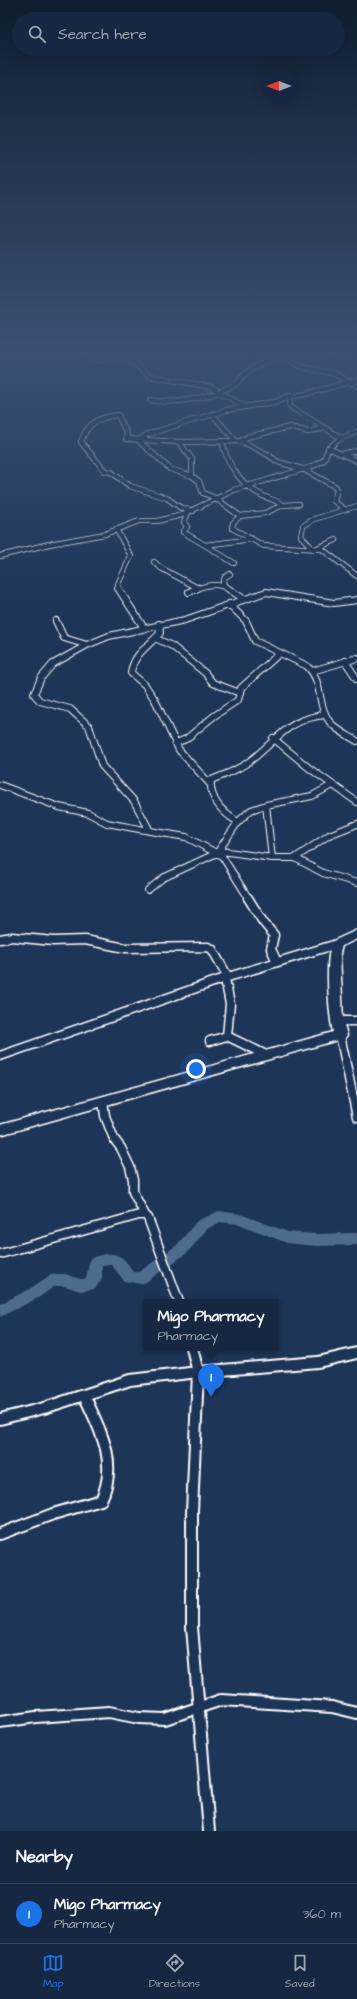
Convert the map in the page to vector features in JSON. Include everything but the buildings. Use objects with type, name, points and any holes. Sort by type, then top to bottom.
[{"type":"main road","points":[[0,1130],[340,1035],[337,1021],[333,962],[338,944],[357,934]]},
{"type":"street","points":[[83,435],[80,442],[105,471],[111,472],[130,486],[167,498],[181,508],[191,512]]},
{"type":"street","points":[[127,435],[126,439],[179,442],[240,441],[267,454],[278,462],[304,469],[336,487],[337,490],[334,501],[344,509]]},
{"type":"street","points":[[140,439],[146,435]]},
{"type":"street","points":[[231,435],[235,440]]},
{"type":"street","points":[[240,441],[254,435]]},
{"type":"street","points":[[337,435],[341,438]]},
{"type":"street","points":[[0,556],[50,544],[104,534],[139,521],[157,521],[191,512],[215,498],[248,485],[304,469],[324,460],[325,452],[328,448],[341,438],[348,435]]},
{"type":"street","points":[[140,439],[143,446],[156,455],[166,466],[192,476],[199,481],[203,493],[215,498],[240,516]]},
{"type":"street","points":[[222,441],[223,452],[228,464],[234,472],[248,485],[283,505]]},
{"type":"street","points":[[179,442],[192,459],[192,476]]},
{"type":"street","points":[[328,448],[357,461]]},
{"type":"street","points":[[341,454],[357,451]]},
{"type":"street","points":[[299,504],[283,505],[264,513],[240,516],[233,523],[232,528],[271,547],[322,549],[357,576]]},
{"type":"street","points":[[315,548],[301,536],[303,526],[314,519],[357,506]]},
{"type":"street","points":[[191,512],[184,522],[187,527],[183,532],[234,563]]},
{"type":"street","points":[[116,529],[130,556],[118,584],[118,589],[129,603],[137,620],[144,628]]},
{"type":"street","points":[[205,545],[252,539]]},
{"type":"street","points":[[315,548],[336,540]]},
{"type":"street","points":[[154,562],[161,568],[196,587]]},
{"type":"street","points":[[225,587],[223,582],[225,577],[230,574]]},
{"type":"street","points":[[189,592],[196,587],[217,585],[225,587],[244,600]]},
{"type":"street","points":[[150,831],[134,801],[102,766],[89,726],[70,708],[40,701],[36,698],[34,694],[41,678],[52,664],[87,645],[109,636],[159,624],[185,620],[230,604],[271,592],[334,603],[357,600]]},
{"type":"street","points":[[230,604],[246,621],[252,639],[307,666],[312,671],[320,685],[325,715],[336,728],[357,741]]},
{"type":"street","points":[[56,621],[64,638],[87,645]]},
{"type":"street","points":[[159,624],[160,633],[157,639],[136,658],[131,667],[131,673],[145,685],[155,700],[179,750],[210,784],[217,806],[238,822]]},
{"type":"street","points":[[157,639],[172,646],[205,673],[212,683],[240,693]]},
{"type":"street","points":[[176,743],[186,739],[214,716],[238,700],[241,688],[280,653]]},
{"type":"street","points":[[312,671],[357,658]]},
{"type":"street","points":[[345,661],[357,679]]},
{"type":"street","points":[[210,784],[211,780],[234,772],[260,754],[273,738],[306,716],[325,715]]},
{"type":"street","points":[[273,738],[357,802]]},
{"type":"street","points":[[148,890],[163,878],[219,852],[238,822],[251,810],[266,805],[312,796],[332,784]]},
{"type":"street","points":[[0,785],[58,807],[88,812],[106,823],[186,837],[219,852],[272,858],[295,858],[329,835],[357,824]]},
{"type":"street","points":[[266,805],[272,858]]},
{"type":"street","points":[[219,852],[230,866],[263,922],[274,935],[269,944],[270,951],[276,962]]},
{"type":"street","points":[[295,858],[323,873],[357,883]]},
{"type":"street","points":[[0,940],[12,937],[53,941],[85,940],[125,948],[208,946],[212,950],[226,978],[227,996],[230,1002],[227,1036]]},
{"type":"street","points":[[0,1056],[226,978],[338,944]]},
{"type":"street","points":[[337,1021],[357,1021]]},
{"type":"street","points":[[340,1035],[357,1117]]},
{"type":"street","points":[[210,1041],[227,1036],[266,1055]]},
{"type":"street","points":[[102,1101],[105,1116],[114,1139],[121,1148],[130,1167],[134,1180],[133,1192],[148,1218],[157,1239],[178,1299]]},
{"type":"street","points":[[0,1254],[139,1214],[145,1215]]},
{"type":"street","points":[[193,1351],[198,1372],[192,1512],[192,1627],[209,1831]]},
{"type":"street","points":[[0,1419],[130,1380],[198,1372],[318,1362],[357,1353]]},
{"type":"street","points":[[0,1534],[53,1514],[101,1500],[107,1490],[109,1474],[107,1450],[84,1395]]},
{"type":"street","points":[[0,1722],[36,1717],[109,1712],[139,1718],[165,1719],[198,1706],[221,1700],[332,1707],[357,1713]]},
{"type":"waterway","points":[[0,1311],[33,1294],[52,1280],[65,1280],[80,1285],[90,1285],[95,1278],[95,1262],[102,1260],[116,1260],[129,1277],[141,1278],[182,1249],[202,1225],[219,1216],[240,1219],[287,1237],[316,1240],[357,1239]]},
{"type":"place","name":"Migo Pharmacy","points":[[211,1397]]}]
